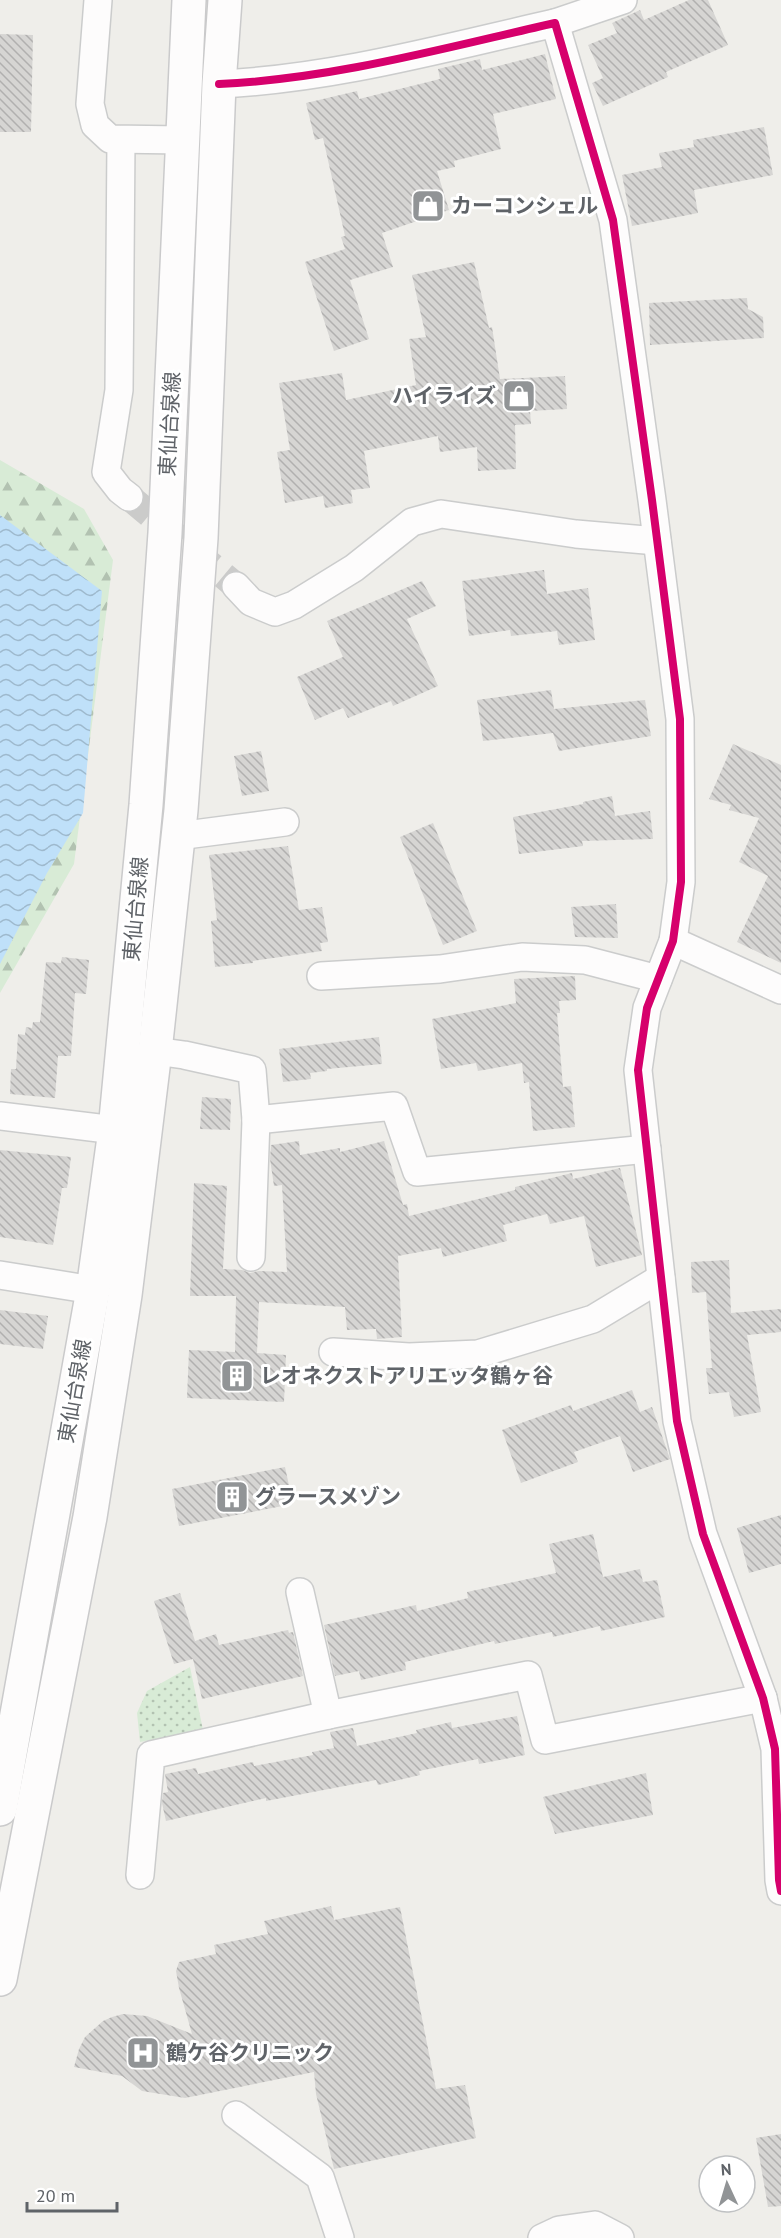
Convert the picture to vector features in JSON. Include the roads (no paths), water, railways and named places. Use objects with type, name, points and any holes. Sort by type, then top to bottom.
[{"type":"street","points":[[98,0],[90,104],[95,125],[110,140],[184,140]]},
{"type":"street","name":"東仙台泉線","points":[[0,1809],[93,1290],[115,1130],[146,805],[164,545],[189,0]]},
{"type":"street","points":[[0,1979],[90,1517],[125,1295],[156,1051],[178,836],[201,538],[219,84],[225,0]]},
{"type":"street","points":[[219,84],[279,80],[342,70],[555,23],[623,0]]},
{"type":"street","points":[[555,23],[613,220],[680,719],[681,882],[673,941],[647,1008],[639,1071],[677,1421],[703,1534],[763,1698],[775,1749],[781,1891]]},
{"type":"street","points":[[121,140],[119,390],[106,472],[120,490],[129,497]]},
{"type":"street","points":[[236,586],[251,602],[275,612],[294,605],[354,568],[412,522],[441,514],[576,534],[657,541]]},
{"type":"street","points":[[178,836],[285,822]]},
{"type":"street","points":[[673,941],[781,990]]},
{"type":"street","points":[[321,976],[440,969],[522,957],[585,960],[658,979]]},
{"type":"street","points":[[156,1051],[252,1070],[256,1120],[250,1257]]},
{"type":"street","points":[[256,1120],[394,1106],[417,1172],[647,1149]]},
{"type":"street","points":[[0,1116],[115,1130]]},
{"type":"street","points":[[0,1275],[93,1290]]},
{"type":"street","points":[[333,1352],[409,1357],[478,1354],[592,1319],[661,1278]]},
{"type":"street","points":[[300,1592],[328,1715]]},
{"type":"street","points":[[140,1875],[151,1755],[328,1715],[528,1675],[545,1740],[763,1698]]},
{"type":"street","points":[[236,2115],[320,2177],[340,2238]]},
{"type":"street","points":[[542,2238],[560,2230],[595,2225],[620,2238]]},
{"type":"water","points":[[0,515],[102,591],[83,813],[47,873],[0,964]]},
{"type":"tunnel","points":[[129,497],[236,586]]},
{"type":"place","name":"カーコンシェル","points":[[428,206]]},
{"type":"place","name":"ハイライズ","points":[[519,396]]},
{"type":"place","name":"レオネクストアリエッタ鶴ヶ谷","points":[[237,1376]]},
{"type":"place","name":"グラースメゾン","points":[[232,1497]]},
{"type":"place","name":"鶴ケ谷クリニック","points":[[143,2053]]}]
